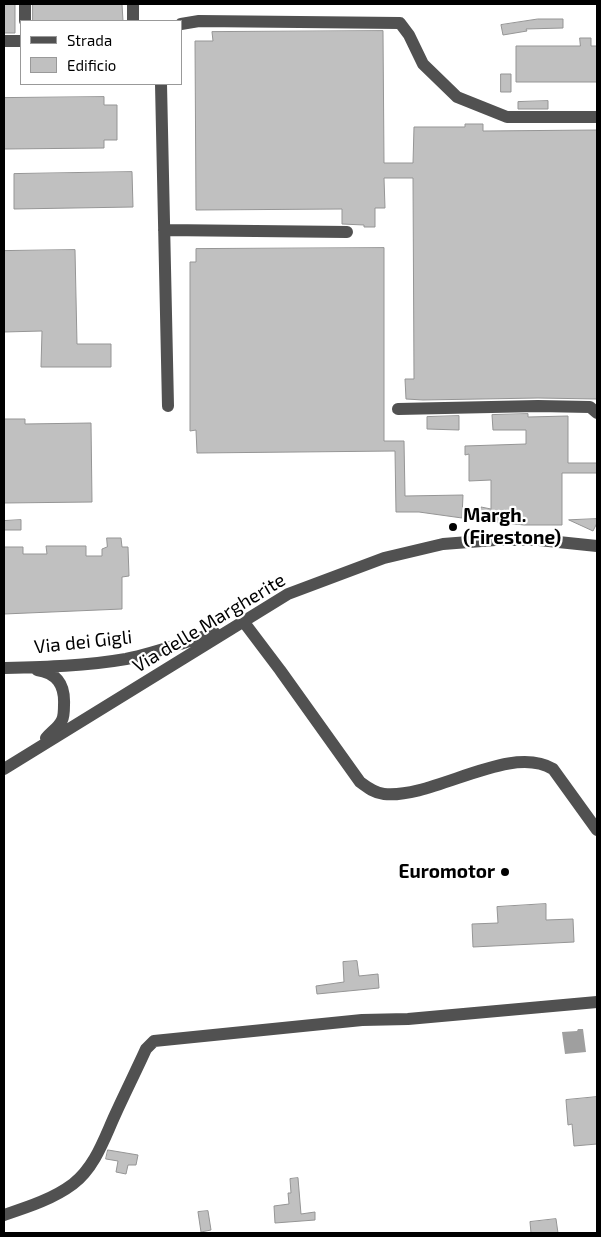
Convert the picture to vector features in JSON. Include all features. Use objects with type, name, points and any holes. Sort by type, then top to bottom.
[{"type":"street","points":[[25,4],[26,20]]},
{"type":"street","points":[[133,4],[133,20]]},
{"type":"street","points":[[182,24],[199,21],[400,23],[409,35],[423,64],[457,97],[507,117],[597,117]]},
{"type":"street","points":[[4,41],[20,41]]},
{"type":"street","points":[[161,85],[168,406]]},
{"type":"street","points":[[164,230],[347,232]]},
{"type":"street","points":[[398,409],[538,406],[590,407],[597,413]]},
{"type":"street","name":"Via delle Margherite","points":[[4,769],[288,594],[384,558],[443,544],[495,540],[539,540],[597,546]]},
{"type":"street","points":[[237,624],[280,670],[360,782],[372,790],[384,794],[400,794],[496,766],[518,762],[544,763],[553,769],[597,830]]},
{"type":"street","name":"Via dei Gigli","points":[[4,668],[126,659],[155,652],[237,624]]},
{"type":"street","name":"Via dei Gigli","points":[[22,667],[45,671],[57,677],[62,687],[64,698],[62,721],[40,747]]},
{"type":"street","points":[[4,1215],[41,1202],[75,1183],[98,1153],[146,1049],[154,1041],[362,1020],[408,1019],[597,1002]]},
{"type":"shaded area","points":[[578,1029],[583,1029],[586,1052],[565,1054],[562,1032],[577,1031]]},
{"type":"building","points":[[4,4],[15,4],[15,33],[4,33]]},
{"type":"building","points":[[33,4],[122,4],[123,20],[33,20]]},
{"type":"building","points":[[538,19],[563,19],[563,28],[526,29],[527,31],[503,35],[501,25]]},
{"type":"building","points":[[383,31],[384,163],[413,163],[414,127],[465,127],[465,124],[483,124],[483,131],[597,130],[597,399],[406,399],[405,379],[414,379],[413,178],[384,178],[385,208],[375,208],[375,227],[342,224],[342,209],[196,210],[195,41],[213,41],[212,32]]},
{"type":"building","points":[[580,38],[591,38],[591,46],[597,46],[597,82],[516,82],[516,46],[580,46]]},
{"type":"building","points":[[501,74],[511,74],[511,92],[501,92]]},
{"type":"building","points":[[104,97],[104,105],[117,105],[117,140],[104,140],[104,148],[4,149],[4,98]]},
{"type":"building","points":[[548,101],[548,109],[518,109],[518,102]]},
{"type":"building","points":[[132,172],[133,207],[14,209],[14,174]]},
{"type":"building","points":[[384,248],[384,441],[404,441],[405,496],[463,495],[462,518],[419,512],[396,512],[395,451],[197,453],[196,430],[190,431],[190,262],[196,262],[196,249]]},
{"type":"building","points":[[75,250],[77,344],[111,344],[111,367],[41,367],[42,331],[4,332],[4,251]]},
{"type":"building","points":[[528,414],[528,417],[568,416],[568,463],[597,463],[597,473],[562,473],[562,525],[524,525],[478,520],[481,507],[491,509],[491,480],[469,481],[469,454],[465,455],[465,446],[526,444],[526,430],[493,430],[492,415]]},
{"type":"building","points":[[459,416],[459,430],[427,429],[427,417]]},
{"type":"building","points":[[4,419],[25,419],[25,424],[91,423],[92,502],[4,503]]},
{"type":"building","points":[[597,519],[593,531],[569,520]]},
{"type":"building","points":[[21,520],[21,530],[4,530],[4,521]]},
{"type":"building","points":[[107,538],[121,538],[122,547],[128,547],[129,576],[122,577],[122,609],[4,614],[4,547],[23,547],[23,554],[47,554],[46,546],[86,546],[86,556],[102,556],[102,549],[107,547]]},
{"type":"building","points":[[546,904],[546,920],[573,919],[574,942],[473,947],[472,924],[498,923],[497,907]]},
{"type":"building","points":[[357,961],[359,976],[378,974],[379,988],[317,994],[316,986],[344,982],[343,962]]},
{"type":"building","points":[[597,1097],[597,1144],[574,1146],[572,1124],[568,1125],[566,1100]]},
{"type":"building","points":[[108,1150],[138,1155],[136,1165],[128,1165],[126,1174],[116,1172],[118,1161],[106,1159]]},
{"type":"building","points":[[298,1178],[301,1214],[315,1212],[315,1220],[275,1223],[274,1206],[289,1204],[288,1193],[291,1193],[290,1179]]},
{"type":"building","points":[[208,1211],[211,1230],[201,1232],[198,1212]]},
{"type":"building","points":[[556,1219],[558,1233],[531,1233],[530,1222]]},
{"type":"place","name":"Margh. (Firestone)","points":[[453,527]]},
{"type":"place","name":"Euromotor","points":[[505,872]]}]
